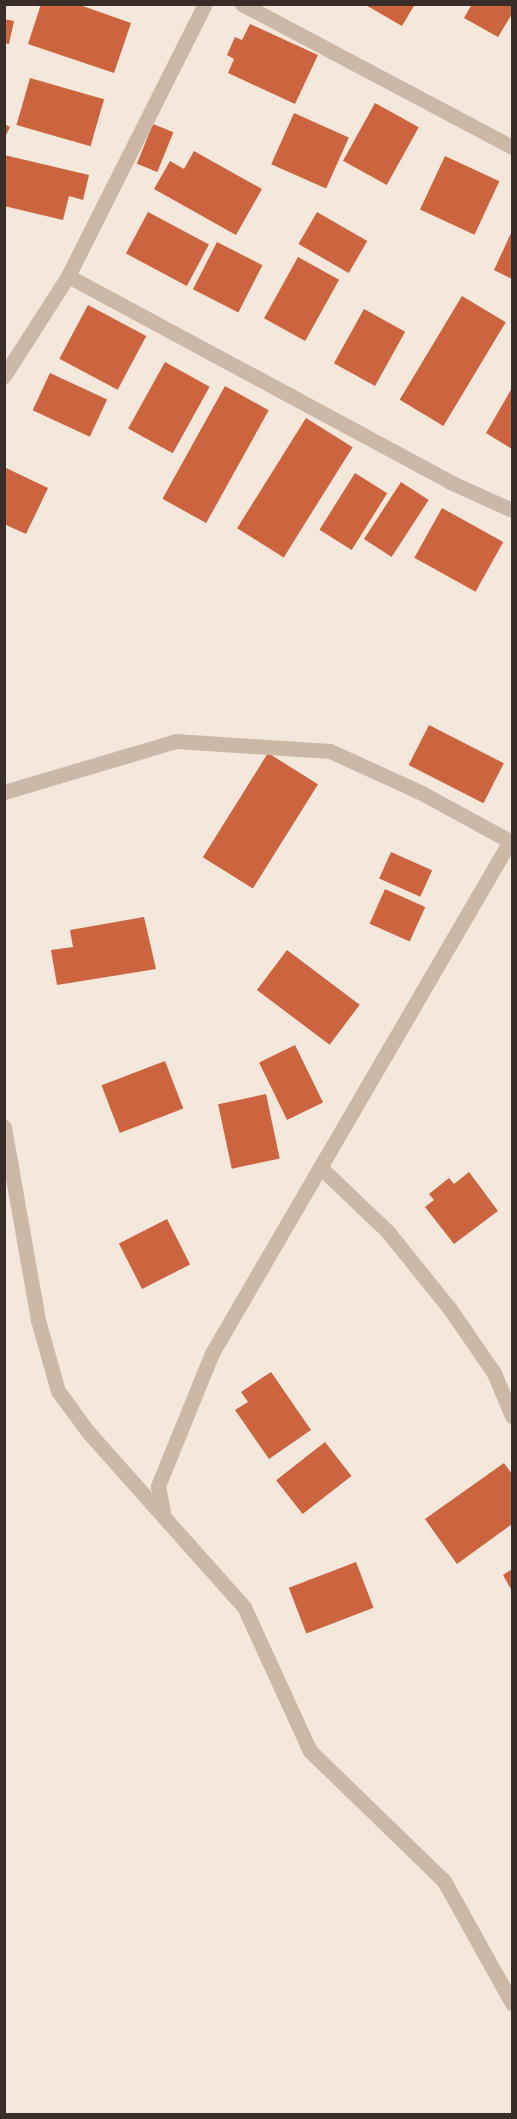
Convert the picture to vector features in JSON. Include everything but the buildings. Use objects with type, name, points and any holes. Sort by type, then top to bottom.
[{"type":"street","points":[[4,376],[68,276],[205,4]]},
{"type":"street","points":[[242,4],[513,147]]},
{"type":"street","points":[[68,276],[450,482],[513,510]]},
{"type":"street","points":[[4,792],[176,741],[330,751],[420,792],[512,841],[212,1353],[158,1486],[163,1512]]},
{"type":"street","points":[[4,1127],[38,1320],[58,1391],[89,1433],[163,1512],[244,1607],[310,1751],[444,1881],[513,2003]]},
{"type":"street","points":[[320,1167],[388,1232],[450,1309],[494,1373],[513,1416]]}]
